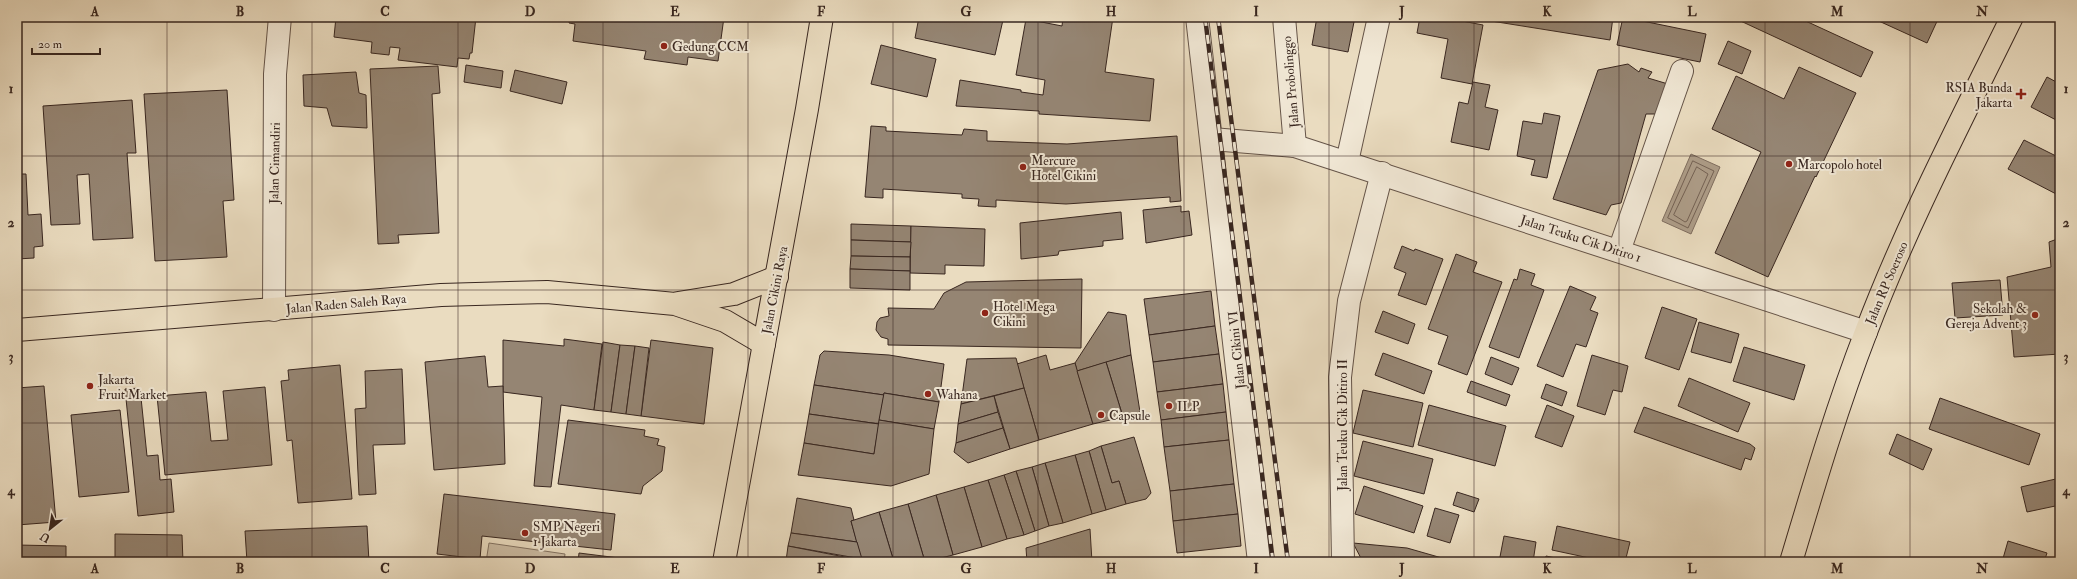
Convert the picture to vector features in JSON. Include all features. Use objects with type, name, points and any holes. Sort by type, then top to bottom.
[{"type":"main road","name":"Jalan Cikini Raya","points":[[724,562],[777,277],[822,17]]},
{"type":"main road","name":"Jalan RP Soeroso","points":[[1791,562],[1823,454],[1866,332],[1910,228],[2012,17]]},
{"type":"main road","name":"Jalan Raden Saleh Raya","points":[[675,304],[734,294],[777,277]]},
{"type":"main road","name":"Jalan Raden Saleh Raya","points":[[17,330],[274,310],[441,295],[547,292],[675,304],[732,324],[764,344]]},
{"type":"street","name":"Jalan Cimandiri","points":[[274,310],[275,74],[280,17]]},
{"type":"street","name":"Jalan Cikini VI","points":[[1197,17],[1260,562]]},
{"type":"street","name":"Jalan Probolinggo","points":[[1284,17],[1295,146]]},
{"type":"street","points":[[1347,162],[1379,17]]},
{"type":"street","points":[[1619,251],[1682,71]]},
{"type":"street","points":[[1212,139],[1295,146]]},
{"type":"street","name":"Jalan Teuku Cik Ditiro 1","points":[[1295,146],[1382,173],[1866,332]]},
{"type":"street","name":"Jalan Teuku Cik Ditiro II","points":[[1343,562],[1340,377],[1349,301],[1382,173]]},
{"type":"shaded area","points":[[489,543],[565,554],[564,562],[486,562]]},
{"type":"water","points":[[1691,154],[1720,167],[1691,234],[1662,221]]},
{"type":"building","points":[[336,17],[476,17],[472,53],[470,53],[469,59],[458,58],[457,67],[398,60],[400,48],[390,47],[389,55],[371,53],[372,42],[334,37]]},
{"type":"building","name":"Gedung CCM","points":[[570,17],[724,17],[718,61],[688,57],[687,65],[644,59],[646,51],[573,41],[575,24],[569,23]]},
{"type":"building","points":[[919,17],[989,17],[1003,20],[995,55],[915,38]]},
{"type":"building","points":[[1063,17],[1113,17],[1105,72],[1154,79],[1150,121],[1039,114],[1039,111],[956,106],[960,80],[1043,95],[1045,80],[1016,75],[1026,19],[1062,26]]},
{"type":"building","points":[[1317,17],[1355,17],[1348,52],[1312,45]]},
{"type":"building","points":[[1420,17],[1441,17],[1483,25],[1472,84],[1441,78],[1448,39],[1417,33]]},
{"type":"building","points":[[1491,17],[1613,17],[1610,40],[1491,21]]},
{"type":"building","points":[[1623,17],[1706,34],[1700,62],[1617,45]]},
{"type":"building","points":[[1732,17],[1797,17],[1873,52],[1861,77]]},
{"type":"building","points":[[1870,17],[1939,17],[1927,43]]},
{"type":"building","points":[[1728,41],[1751,51],[1742,74],[1718,64]]},
{"type":"building","points":[[881,45],[936,59],[927,97],[871,84]]},
{"type":"building","points":[[1628,64],[1639,72],[1641,68],[1652,72],[1648,78],[1668,84],[1656,114],[1646,114],[1621,203],[1611,205],[1606,215],[1553,199],[1598,70]]},
{"type":"building","points":[[466,65],[503,71],[501,88],[464,82]]},
{"type":"building","points":[[438,66],[440,93],[432,94],[439,233],[398,235],[399,243],[378,244],[370,69]]},
{"type":"building","name":"Marcopolo hotel","points":[[1799,67],[1856,93],[1768,277],[1715,253],[1761,152],[1712,129],[1736,76],[1784,99]]},
{"type":"building","points":[[515,70],[567,82],[562,104],[510,91]]},
{"type":"building","points":[[356,72],[359,93],[366,95],[367,128],[332,126],[327,108],[304,106],[303,75]]},
{"type":"building","points":[[2047,77],[2060,84],[2060,122],[2031,107]]},
{"type":"building","points":[[1473,82],[1490,85],[1485,107],[1498,110],[1489,150],[1451,142],[1459,102],[1468,104]]},
{"type":"building","points":[[227,90],[234,200],[223,201],[227,257],[155,261],[144,94]]},
{"type":"building","points":[[132,100],[136,153],[127,153],[133,238],[93,240],[89,174],[77,175],[80,224],[51,225],[43,106]]},
{"type":"building","points":[[1544,113],[1560,116],[1547,178],[1531,175],[1535,160],[1517,156],[1523,121],[1542,124]]},
{"type":"building","name":"Mercure Hotel Cikini","points":[[871,126],[886,127],[886,131],[962,135],[964,129],[987,131],[987,141],[1067,144],[1177,136],[1181,201],[1170,202],[1170,197],[1066,204],[996,200],[996,207],[978,206],[979,199],[962,198],[962,194],[883,189],[883,198],[865,197]]},
{"type":"building","points":[[2024,140],[2060,158],[2060,196],[2008,169]]},
{"type":"building","points":[[17,174],[26,174],[28,215],[41,214],[43,246],[34,247],[34,258],[17,259]]},
{"type":"building","points":[[1181,206],[1181,212],[1189,211],[1192,235],[1146,243],[1143,210]]},
{"type":"building","points":[[1121,212],[1123,239],[1103,241],[1103,246],[1059,251],[1058,255],[1021,259],[1020,223]]},
{"type":"building","points":[[851,224],[911,226],[911,242],[851,240]]},
{"type":"building","points":[[911,226],[985,229],[984,266],[945,265],[945,274],[910,273]]},
{"type":"building","name":"Sekolah & Gereja Advent 3","points":[[2060,238],[2060,354],[2014,357],[2007,277],[2051,267],[2049,242]]},
{"type":"building","points":[[851,240],[911,242],[910,257],[851,256]]},
{"type":"building","points":[[1402,246],[1443,259],[1426,305],[1398,295],[1406,273],[1394,268]]},
{"type":"building","points":[[1456,254],[1477,262],[1473,272],[1502,282],[1467,375],[1438,364],[1448,336],[1428,329]]},
{"type":"building","points":[[851,256],[910,257],[910,271],[850,269]]},
{"type":"building","points":[[850,269],[910,271],[910,290],[850,288]]},
{"type":"building","points":[[1520,269],[1535,274],[1531,285],[1544,290],[1519,358],[1489,347],[1514,279],[1517,280]]},
{"type":"building","name":"Hotel Mega Cikini","points":[[1082,279],[1081,348],[888,345],[888,339],[881,337],[876,330],[877,322],[880,318],[889,316],[888,308],[934,309],[944,293],[966,282]]},
{"type":"building","points":[[2000,280],[2003,315],[1955,318],[1952,283]]},
{"type":"building","points":[[1570,286],[1596,297],[1590,310],[1598,313],[1586,347],[1576,344],[1563,377],[1537,366]]},
{"type":"building","points":[[1211,291],[1215,326],[1149,335],[1144,299]]},
{"type":"building","points":[[1662,307],[1697,319],[1679,370],[1645,358]]},
{"type":"building","points":[[1383,311],[1415,324],[1408,344],[1375,332]]},
{"type":"building","points":[[1108,312],[1126,315],[1131,355],[1077,371],[1075,363]]},
{"type":"building","points":[[1699,322],[1739,334],[1731,363],[1691,352]]},
{"type":"building","points":[[1215,326],[1219,354],[1153,362],[1149,335]]},
{"type":"building","points":[[564,339],[602,344],[594,410],[561,405],[551,487],[534,486],[542,397],[503,392],[503,340],[564,346]]},
{"type":"building","points":[[651,340],[713,348],[704,424],[641,416]]},
{"type":"building","points":[[603,342],[620,345],[611,412],[594,410]]},
{"type":"building","points":[[620,345],[635,346],[626,414],[611,412]]},
{"type":"building","points":[[635,346],[649,348],[641,416],[626,414]]},
{"type":"building","points":[[1744,347],[1805,365],[1794,400],[1733,381]]},
{"type":"building","points":[[824,351],[889,355],[944,364],[939,402],[884,393],[884,395],[814,385],[820,355]]},
{"type":"building","points":[[1383,353],[1432,371],[1424,394],[1375,375]]},
{"type":"building","points":[[1219,354],[1223,384],[1157,392],[1153,362]]},
{"type":"building","points":[[1046,355],[1050,370],[1075,363],[1093,424],[1039,440],[1017,364]]},
{"type":"building","points":[[1131,355],[1140,412],[1123,417],[1106,362]]},
{"type":"building","points":[[1592,355],[1628,366],[1622,392],[1613,390],[1605,415],[1577,406]]},
{"type":"building","points":[[485,356],[488,387],[503,386],[505,464],[434,470],[425,362]]},
{"type":"building","points":[[1491,357],[1519,368],[1512,385],[1485,374]]},
{"type":"building","points":[[1016,358],[1024,388],[961,404],[967,359]]},
{"type":"building","points":[[1106,362],[1123,417],[1093,424],[1077,371]]},
{"type":"building","points":[[340,365],[352,499],[298,503],[292,440],[287,441],[281,381],[289,380],[288,370]]},
{"type":"building","points":[[402,369],[405,444],[373,445],[376,494],[359,495],[355,409],[366,408],[365,371]]},
{"type":"building","points":[[1689,378],[1750,403],[1738,432],[1678,406]]},
{"type":"building","points":[[1471,381],[1510,395],[1506,406],[1467,392]]},
{"type":"building","points":[[1223,384],[1226,412],[1161,420],[1157,392]]},
{"type":"building","points":[[1546,384],[1567,392],[1562,406],[1541,398]]},
{"type":"building","points":[[814,385],[884,395],[879,424],[809,414]]},
{"type":"building","points":[[44,386],[56,522],[17,525],[17,388]]},
{"type":"building","points":[[265,387],[272,465],[165,475],[157,396],[206,392],[211,441],[228,440],[223,391]]},
{"type":"building","points":[[140,388],[147,456],[158,455],[160,480],[171,479],[174,512],[138,516],[125,389]]},
{"type":"building","points":[[1024,388],[1039,440],[1010,449],[994,396]]},
{"type":"building","points":[[1363,390],[1423,403],[1413,447],[1353,433]]},
{"type":"building","points":[[884,393],[939,402],[934,429],[879,420]]},
{"type":"building","points":[[994,396],[998,412],[958,424],[961,404]]},
{"type":"building","points":[[1940,398],[2040,434],[2029,465],[1929,429]]},
{"type":"building","points":[[1429,405],[1506,426],[1495,466],[1418,445]]},
{"type":"building","points":[[1547,405],[1574,416],[1562,447],[1535,437]]},
{"type":"building","points":[[1644,407],[1750,444],[1755,448],[1751,460],[1745,458],[1741,470],[1634,432]]},
{"type":"building","points":[[120,410],[129,492],[79,497],[71,415]]},
{"type":"building","points":[[998,412],[1003,428],[956,443],[958,424]]},
{"type":"building","points":[[1226,412],[1229,440],[1164,447],[1161,420]]},
{"type":"building","points":[[809,414],[879,424],[874,454],[804,443]]},
{"type":"building","points":[[568,420],[645,430],[644,436],[659,439],[657,445],[665,447],[662,471],[643,486],[641,494],[558,484]]},
{"type":"building","points":[[879,420],[934,429],[929,474],[891,486],[798,475],[804,443],[874,454]]},
{"type":"building","points":[[1003,428],[1010,449],[968,463],[954,452],[956,443]]},
{"type":"building","points":[[1897,434],[1932,449],[1923,470],[1889,454]]},
{"type":"building","points":[[1134,437],[1151,493],[1146,499],[1126,504],[1119,481],[1112,483],[1101,446]]},
{"type":"building","points":[[1229,440],[1234,484],[1170,491],[1164,447]]},
{"type":"building","points":[[1363,441],[1433,459],[1424,494],[1354,476]]},
{"type":"building","points":[[1101,446],[1112,483],[1119,481],[1126,504],[1106,510],[1089,451]]},
{"type":"building","points":[[1089,451],[1106,510],[1092,514],[1075,455]]},
{"type":"building","points":[[1075,455],[1092,514],[1063,523],[1045,463]]},
{"type":"building","points":[[1045,463],[1063,523],[1049,526],[1032,467]]},
{"type":"building","points":[[1032,467],[1049,526],[1035,531],[1016,471]]},
{"type":"building","points":[[1016,471],[1035,531],[1024,535],[1004,475]]},
{"type":"building","points":[[1004,475],[1024,535],[1007,539],[988,480]]},
{"type":"building","points":[[2060,478],[2060,505],[2027,512],[2021,487]]},
{"type":"building","points":[[988,480],[1007,539],[982,547],[964,487]]},
{"type":"building","points":[[1234,484],[1238,514],[1173,521],[1170,491]]},
{"type":"building","points":[[1364,486],[1423,506],[1414,533],[1355,514]]},
{"type":"building","points":[[964,487],[982,547],[953,555],[936,495]]},
{"type":"building","points":[[1457,492],[1479,499],[1474,512],[1453,505]]},
{"type":"building","points":[[444,494],[615,514],[611,550],[482,536],[480,559],[437,554]]},
{"type":"building","points":[[936,495],[953,555],[925,562],[908,504]]},
{"type":"building","points":[[797,498],[851,508],[854,520],[851,521],[857,542],[791,533]]},
{"type":"building","points":[[908,504],[925,562],[894,562],[879,512]]},
{"type":"building","points":[[1435,508],[1459,515],[1450,543],[1427,536]]},
{"type":"building","points":[[879,512],[894,562],[862,562],[851,521]]},
{"type":"building","points":[[1238,514],[1241,546],[1177,553],[1173,521]]},
{"type":"building","points":[[367,526],[369,562],[247,562],[245,531]]},
{"type":"building","points":[[1557,526],[1630,542],[1625,562],[1608,562],[1552,550]]},
{"type":"building","points":[[1090,529],[1092,562],[1027,562],[1026,548]]},
{"type":"building","points":[[791,533],[857,542],[862,559],[788,546]]},
{"type":"building","points":[[115,534],[182,535],[183,562],[115,562]]},
{"type":"building","points":[[1504,536],[1536,542],[1533,562],[1499,562]]},
{"type":"building","points":[[2008,541],[2047,553],[2044,562],[2002,562]]},
{"type":"building","points":[[1353,543],[1407,548],[1456,562],[1363,562]]},
{"type":"building","points":[[17,545],[66,546],[66,562],[17,562]]},
{"type":"building","points":[[788,546],[850,558],[850,562],[786,561]]},
{"type":"building","points":[[579,553],[619,558],[619,562],[578,562]]},
{"type":"building","points":[[1546,556],[1575,562],[1545,562]]},
{"type":"railway","points":[[1205,17],[1273,562]]},
{"type":"railway","points":[[1218,17],[1288,562]]},
{"type":"place","name":"Gedung CCM","points":[[664,46]]},
{"type":"place","name":"RSIA Bunda Jakarta","points":[[2021,94]]},
{"type":"place","name":"Marcopolo hotel","points":[[1789,164]]},
{"type":"place","name":"Mercure Hotel Cikini","points":[[1023,167]]},
{"type":"place","name":"Hotel Mega Cikini","points":[[985,313]]},
{"type":"place","name":"Sekolah & Gereja Advent 3","points":[[2035,315]]},
{"type":"place","name":"Jakarta Fruit Market","points":[[90,386]]},
{"type":"place","name":"Wahana","points":[[928,394]]},
{"type":"place","name":"ILP","points":[[1169,406]]},
{"type":"place","name":"Capsule","points":[[1101,415]]},
{"type":"place","name":"SMP Negeri 1 Jakarta","points":[[525,533]]}]
